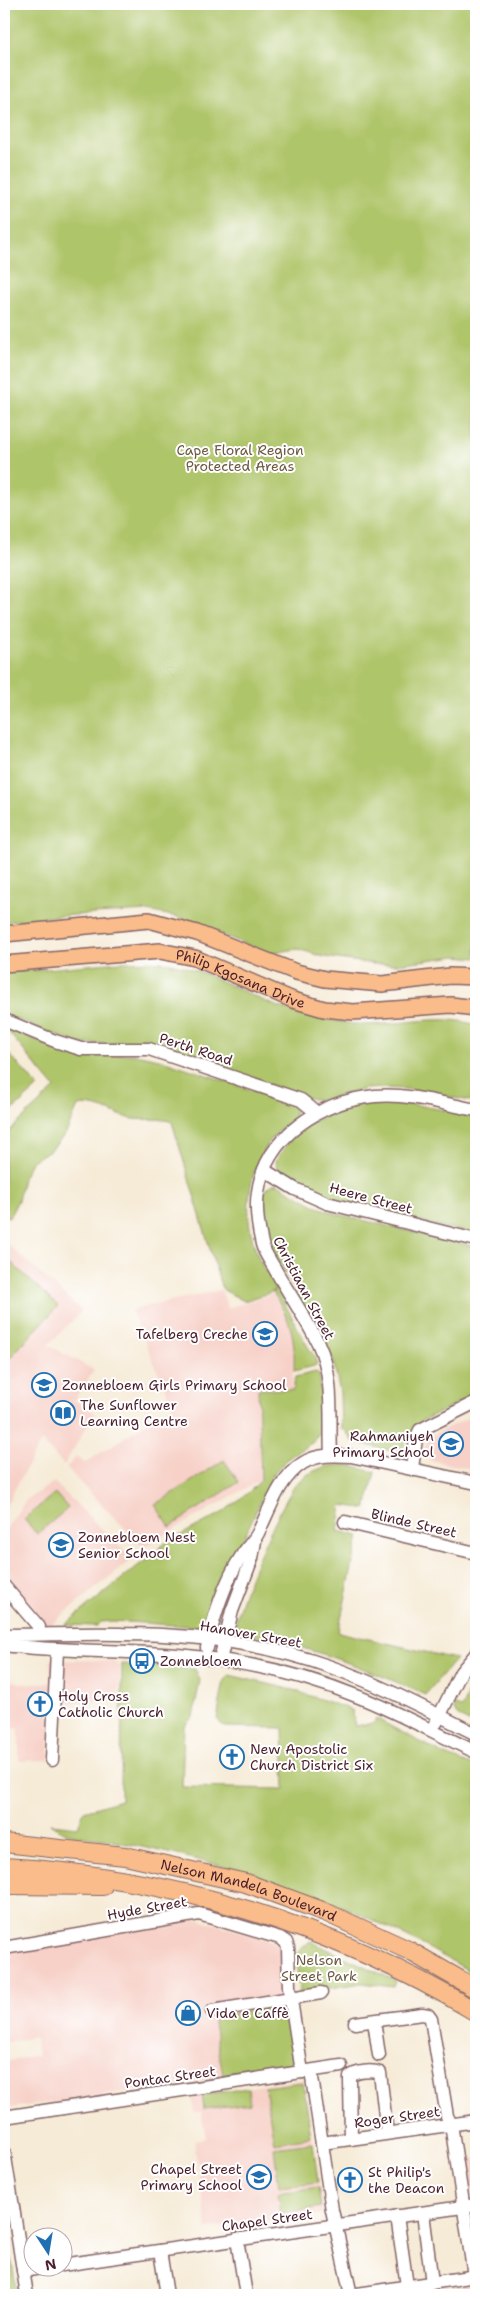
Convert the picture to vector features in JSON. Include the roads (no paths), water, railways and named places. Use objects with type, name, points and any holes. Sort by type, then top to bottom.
[{"type":"highway","points":[[4,1834],[89,1843],[124,1856]]},
{"type":"highway","name":"Nelson Mandela Boulevard","points":[[4,1843],[124,1856],[246,1883],[290,1899],[408,1950],[476,1989]]},
{"type":"highway","name":"Nelson Mandela Boulevard","points":[[4,1867],[86,1874],[191,1893],[284,1921],[362,1951],[438,1989],[476,2012]]},
{"type":"highway","points":[[4,1885],[110,1886],[191,1893]]},
{"type":"main road","name":"Philip Kgosana Drive","points":[[4,934],[149,920],[197,933],[296,972],[324,979],[382,984],[450,976],[476,977]]},
{"type":"main road","name":"Philip Kgosana Drive","points":[[4,964],[160,951],[195,958],[293,1000],[324,1009],[353,1012],[439,1006],[470,1007]]},
{"type":"main road","points":[[470,1007],[476,1014]]},
{"type":"street","name":"Perth Road","points":[[4,1020],[54,1041],[81,1049],[149,1049],[301,1100],[317,1113]]},
{"type":"street","name":"Christiaan Street","points":[[331,1455],[331,1385],[318,1345],[263,1247],[256,1212],[258,1190],[264,1170],[278,1144],[294,1128],[317,1113],[348,1101],[375,1096],[403,1096],[476,1110]]},
{"type":"street","name":"Heere Street","points":[[264,1170],[296,1189],[327,1203],[476,1240]]},
{"type":"street","points":[[412,1468],[416,1439],[420,1430],[476,1402]]},
{"type":"street","points":[[206,1658],[216,1614],[238,1564],[256,1536],[279,1489],[288,1476],[303,1463],[331,1455],[351,1456],[476,1483]]},
{"type":"street","name":"Blinde Street","points":[[345,1522],[476,1553]]},
{"type":"street","points":[[220,1660],[256,1536]]},
{"type":"street","points":[[4,1586],[39,1627]]},
{"type":"street","name":"Hanover Street","points":[[4,1635],[123,1634],[209,1640],[289,1655],[327,1666],[476,1734]]},
{"type":"street","points":[[4,1645],[57,1650],[122,1651],[206,1658],[263,1668],[309,1680],[359,1697],[476,1752]]},
{"type":"street","points":[[52,1760],[57,1650]]},
{"type":"street","points":[[432,1732],[461,1672],[476,1654]]},
{"type":"street","name":"Hyde Street","points":[[4,1948],[199,1914],[280,1938],[286,1942],[291,1998]]},
{"type":"street","points":[[212,2011],[321,1993]]},
{"type":"street","points":[[291,1998],[322,2143],[335,2225],[351,2295],[475,2276],[431,2019],[428,2015],[422,2014],[356,2023]]},
{"type":"street","points":[[374,2021],[379,2055]]},
{"type":"street","name":"Pontac Street","points":[[4,2116],[341,2066]]},
{"type":"street","points":[[351,2139],[350,2077],[353,2074],[380,2073],[387,2134]]},
{"type":"street","name":"Roger Street","points":[[322,2143],[476,2121]]},
{"type":"street","points":[[4,2151],[22,2265]]},
{"type":"street","name":"Chapel Street","points":[[72,2264],[476,2205]]},
{"type":"street","points":[[422,2213],[432,2282]]},
{"type":"street","points":[[397,2216],[407,2286]]},
{"type":"street","points":[[237,2239],[246,2295]]},
{"type":"street","points":[[160,2251],[167,2295]]},
{"type":"street","points":[[24,2276],[27,2295]]},
{"type":"place","name":"Tafelberg Creche","points":[[265,1334]]},
{"type":"place","name":"Zonnebloem Girls Primary School","points":[[44,1385]]},
{"type":"place","name":"The Sunflower Learning Centre","points":[[63,1413]]},
{"type":"place","name":"Rahmaniyeh Primary School","points":[[451,1444]]},
{"type":"place","name":"Zonnebloem Nest Senior School","points":[[61,1545]]},
{"type":"place","name":"Zonnebloem","points":[[142,1661]]},
{"type":"place","name":"Holy Cross Catholic Church","points":[[40,1704]]},
{"type":"place","name":"New Apostolic Church District Six","points":[[232,1757]]},
{"type":"place","name":"Vida e Caffè","points":[[188,2013]]},
{"type":"place","name":"Chapel Street Primary School","points":[[259,2177]]},
{"type":"place","name":"St Philip's the Deacon","points":[[350,2180]]},
{"type":"park label","name":"Cape Floral Region Protected Areas","points":[[240,458]]},
{"type":"park label","name":"Nelson Street Park","points":[[319,1968]]}]
